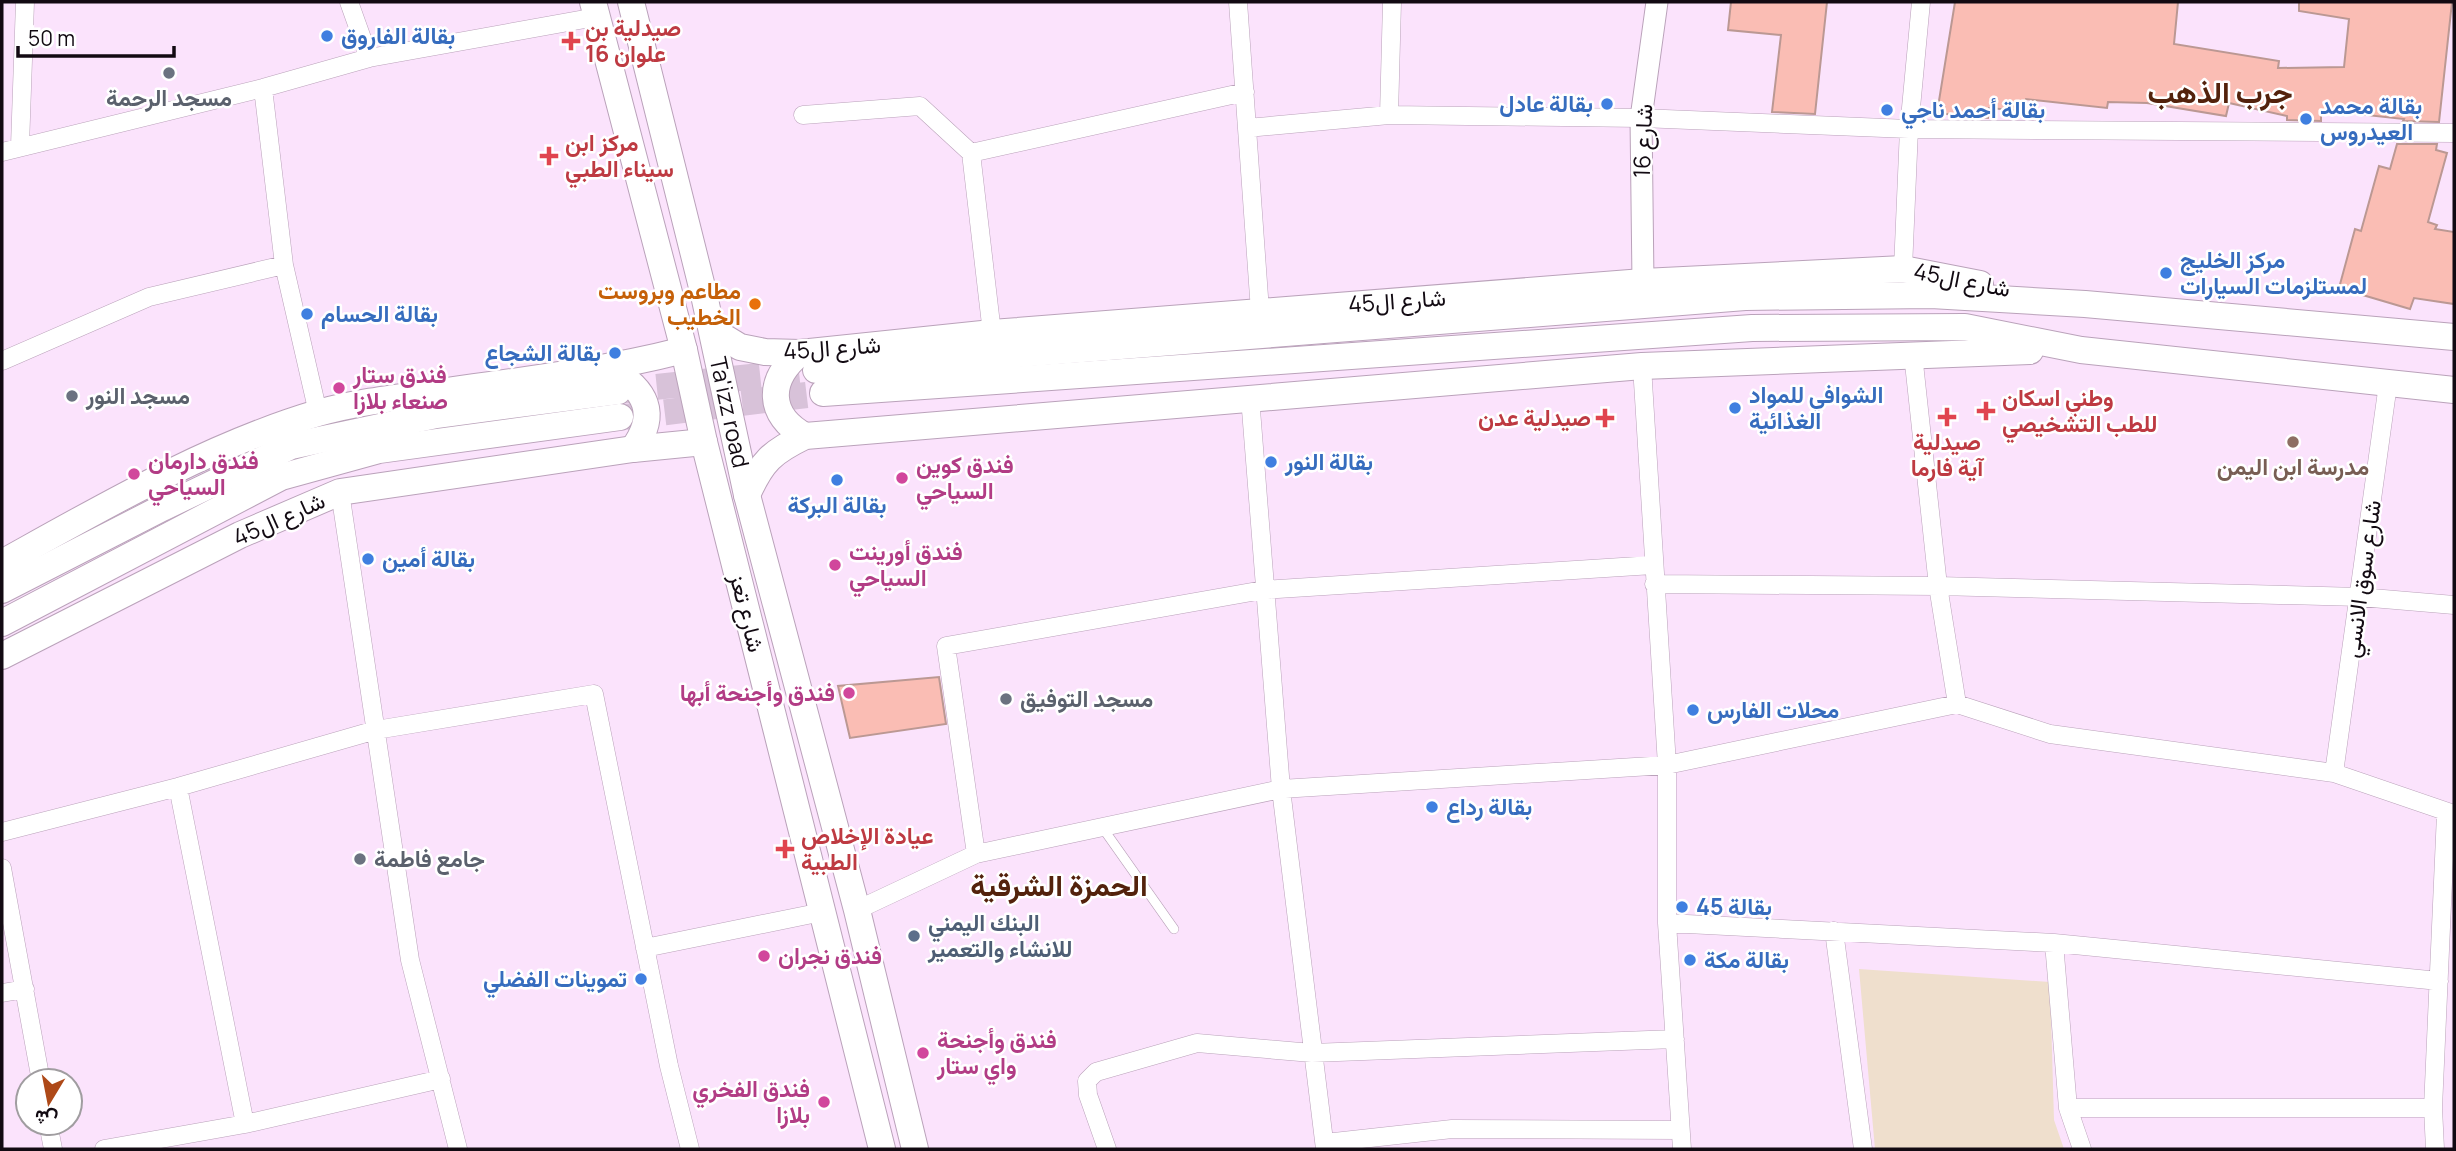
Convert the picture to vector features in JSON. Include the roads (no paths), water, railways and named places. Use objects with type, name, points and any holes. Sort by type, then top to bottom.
[{"type":"main road","points":[[631,2],[712,330]]},
{"type":"main road","points":[[594,9],[684,350]]},
{"type":"main road","name":"شارع ال45","points":[[813,372],[992,333],[1643,282],[1903,269],[2085,304]]},
{"type":"main road","name":"شارع ال45","points":[[813,372],[1745,298],[1931,295],[2085,304],[2454,337]]},
{"type":"main road","name":"شارع ال45","points":[[712,330],[740,346],[765,352],[813,372],[1752,328],[1965,327],[2081,350],[2454,390]]},
{"type":"main road","name":"Ta'izz road","points":[[712,330],[747,495]]},
{"type":"main road","name":"شارع ال45","points":[[2,623],[281,477],[379,450],[616,393],[684,350]]},
{"type":"main road","name":"Ta'izz road","points":[[684,350],[704,442]]},
{"type":"main road","name":"شارع ال45","points":[[747,495],[760,465],[781,448],[805,436],[1642,366],[1913,354],[2081,350]]},
{"type":"main road","points":[[805,436],[791,428],[780,414],[775,397],[777,379],[786,364],[813,372]]},
{"type":"main road","points":[[616,393],[630,380],[640,392],[646,407],[642,437],[632,449]]},
{"type":"main road","name":"شارع ال45","points":[[2,563],[85,517],[230,446],[318,413],[383,400],[616,393]]},
{"type":"main road","name":"شارع ال45","points":[[2,590],[291,446],[436,415],[616,393]]},
{"type":"main road","name":"شارع ال45","points":[[2,656],[240,536],[340,492],[632,449],[704,442]]},
{"type":"main road","name":"شارع تعز","points":[[704,442],[882,1149]]},
{"type":"main road","name":"شارع تعز","points":[[747,495],[857,909],[915,1149]]},
{"type":"street","points":[[20,146],[24,2]]},
{"type":"street","points":[[349,2],[369,58]]},
{"type":"street","points":[[1238,2],[1260,311]]},
{"type":"street","points":[[1389,115],[1392,2]]},
{"type":"street","name":"شارع 16","points":[[1643,282],[1642,118],[1657,2]]},
{"type":"street","points":[[1903,269],[1909,129],[1921,2]]},
{"type":"street","points":[[2,152],[263,88],[369,58],[594,9]]},
{"type":"street","points":[[263,88],[284,265],[318,413]]},
{"type":"street","points":[[971,153],[1245,92]]},
{"type":"street","points":[[803,115],[920,106],[971,153],[992,333]]},
{"type":"street","points":[[1247,128],[1389,115],[1642,118],[1909,129],[2454,133]]},
{"type":"street","points":[[2,361],[149,298],[284,265]]},
{"type":"street","points":[[1913,354],[1938,586],[1957,704]]},
{"type":"street","points":[[1642,366],[1667,765],[1667,923],[1682,1149]]},
{"type":"street","name":"شارع سوق الانسي","points":[[2334,773],[2388,384]]},
{"type":"street","points":[[1250,397],[1263,590],[1281,789],[1325,1146],[1452,1129],[1680,1130]]},
{"type":"street","points":[[340,492],[410,960],[458,1149]]},
{"type":"street","points":[[976,854],[946,646],[1263,590],[1653,565]]},
{"type":"street","points":[[1654,584],[1938,586],[2360,597],[2454,606]]},
{"type":"street","points":[[2,832],[178,787],[376,730],[594,694],[669,1066],[690,1149]]},
{"type":"street","points":[[857,909],[976,854],[1281,789],[1667,765],[1957,704],[2050,734],[2334,773],[2450,814],[2433,1108],[2435,1149]]},
{"type":"street","points":[[178,787],[245,1124]]},
{"type":"street","points":[[2,868],[39,1067]]},
{"type":"street","points":[[645,948],[822,912]]},
{"type":"street","points":[[1667,923],[2054,943],[2439,981]]},
{"type":"street","points":[[1834,931],[1863,1149]]},
{"type":"street","points":[[2054,943],[2068,1108],[2082,1149]]},
{"type":"street","points":[[2,993],[25,989]]},
{"type":"street","points":[[1107,1149],[1088,1095],[1087,1081],[1096,1072],[1197,1042],[1312,1053],[1675,1040]]},
{"type":"street","points":[[104,1149],[245,1124],[441,1079]]},
{"type":"street","points":[[2068,1108],[2433,1108]]},
{"type":"lane","points":[[1102,827],[1174,929]]},
{"type":"tunnel","points":[[618,391],[816,370]]},
{"type":"tunnel","points":[[626,417],[823,393]]},
{"type":"place","name":"بقالة الفاروق","points":[[327,36]]},
{"type":"place","name":"صيدلية بن علوان 16","points":[[571,41]]},
{"type":"place","name":"مسجد الرحمة","points":[[169,73]]},
{"type":"place","name":"بقالة عادل","points":[[1607,104]]},
{"type":"place","name":"بقالة أحمد ناجي","points":[[1887,110]]},
{"type":"place","name":"بقالة محمد العيدروس","points":[[2306,119]]},
{"type":"place","name":"مركز ابن سيناء الطبي","points":[[549,156]]},
{"type":"place","name":"مركز الخليج لمستلزمات السيارات","points":[[2166,273]]},
{"type":"place","name":"مطاعم وبروست الخطيب","points":[[755,304]]},
{"type":"place","name":"بقالة الحسام","points":[[307,314]]},
{"type":"place","name":"بقالة الشجاع","points":[[615,353]]},
{"type":"place","name":"فندق ستار صنعاء بلازا","points":[[339,388]]},
{"type":"place","name":"مسجد النور","points":[[72,396]]},
{"type":"place","name":"الشوافي للمواد الغذائية","points":[[1735,408]]},
{"type":"place","name":"وطني اسكان للطب التشخيصي","points":[[1986,411]]},
{"type":"place","name":"صيدلية آية فارما","points":[[1947,417]]},
{"type":"place","name":"صيدلية عدن","points":[[1605,418]]},
{"type":"place","name":"مدرسة ابن اليمن","points":[[2293,442]]},
{"type":"place","name":"بقالة النور","points":[[1271,462]]},
{"type":"place","name":"فندق دارمان السياحي","points":[[134,474]]},
{"type":"place","name":"فندق كوين السياحي","points":[[902,478]]},
{"type":"place","name":"بقالة البركة","points":[[837,480]]},
{"type":"place","name":"بقالة أمين","points":[[368,559]]},
{"type":"place","name":"فندق أورينت السياحي","points":[[835,565]]},
{"type":"place","name":"فندق وأجنحة أبها","points":[[849,693]]},
{"type":"place","name":"مسجد التوفيق","points":[[1006,699]]},
{"type":"place","name":"محلات الفارس","points":[[1693,710]]},
{"type":"place","name":"بقالة رداع","points":[[1432,807]]},
{"type":"place","name":"عيادة الإخلاص الطبية","points":[[785,849]]},
{"type":"place","name":"جامع فاطمة","points":[[360,859]]},
{"type":"place","name":"بقالة 45","points":[[1682,907]]},
{"type":"place","name":"البنك اليمني للانشاء والتعمير","points":[[914,936]]},
{"type":"place","name":"فندق نجران","points":[[764,956]]},
{"type":"place","name":"بقالة مكة","points":[[1690,960]]},
{"type":"place","name":"تموينات الفضلي","points":[[641,979]]},
{"type":"place","name":"فندق وأجنحة واي ستار","points":[[923,1053]]},
{"type":"place","name":"فندق الفخري بلازا","points":[[824,1102]]},
{"type":"district","name":"جرب الذهب","points":[[2220,93]]},
{"type":"district","name":"الحمزة الشرقية","points":[[1059,886]]}]
